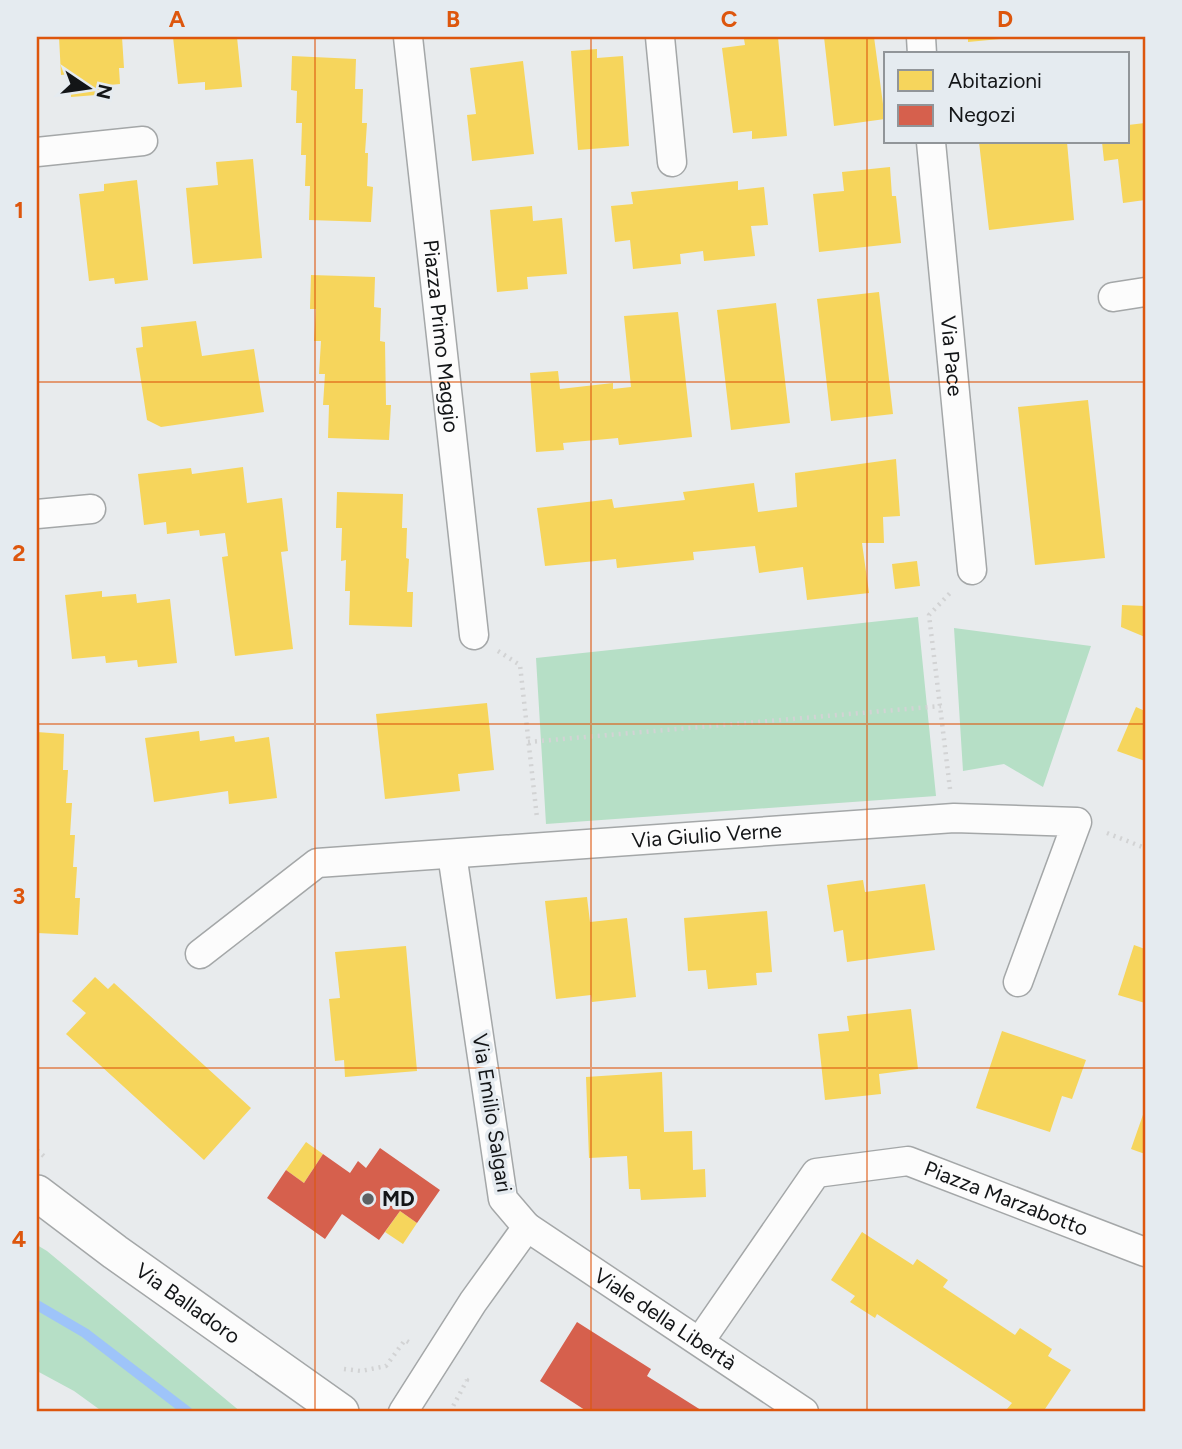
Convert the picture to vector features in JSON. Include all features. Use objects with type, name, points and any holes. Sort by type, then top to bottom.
[{"type":"street","name":"Piazza Primo Maggio","points":[[408,37],[474,635]]},
{"type":"street","points":[[660,37],[672,162]]},
{"type":"street","points":[[37,152],[143,141]]},
{"type":"street","name":"Via Pace","points":[[931,144],[972,570]]},
{"type":"street","points":[[1113,297],[1145,292]]},
{"type":"street","points":[[37,514],[91,509]]},
{"type":"street","name":"Via Giulio Verne","points":[[200,954],[317,863],[954,818],[1077,822]]},
{"type":"street","points":[[1017,982],[1077,822]]},
{"type":"street","name":"Via Emilio Salgari","points":[[452,854],[503,1199],[527,1227]]},
{"type":"street","name":"Piazza Marzabotto","points":[[700,1341],[816,1173],[908,1161],[1145,1252]]},
{"type":"street","name":"Via Balladoro","points":[[45,1180],[115,1252],[341,1412]]},
{"type":"street","points":[[403,1412],[473,1302],[527,1227]]},
{"type":"street","name":"Viale della Libertà","points":[[527,1227],[804,1412]]},
{"type":"path","points":[[954,818],[929,615],[972,570]]},
{"type":"path","points":[[474,635],[520,666],[540,848]]},
{"type":"path","points":[[528,742],[941,706]]},
{"type":"path","points":[[1077,822],[1145,848]]},
{"type":"path","points":[[37,1150],[45,1180]]},
{"type":"path","points":[[337,1368],[361,1371],[386,1366],[405,1340],[467,1380],[450,1412]]},
{"type":"green space","points":[[918,617],[936,796],[546,824],[536,658]]},
{"type":"green space","points":[[954,628],[1091,646],[1043,787],[1004,764],[963,771]]},
{"type":"green space","points":[[37,1245],[241,1412],[103,1412],[74,1391],[37,1371]]},
{"type":"building: Abitazioni","points":[[59,37],[122,37],[124,68],[119,68],[120,84],[109,85],[109,94],[71,97],[70,74],[61,75]]},
{"type":"building: Abitazioni","points":[[173,37],[237,37],[242,87],[205,90],[205,82],[178,84]]},
{"type":"building: Abitazioni","points":[[778,37],[787,136],[752,139],[752,131],[733,133],[722,48],[745,45],[744,39]]},
{"type":"building: Abitazioni","points":[[824,37],[874,37],[884,119],[834,126]]},
{"type":"building: Abitazioni","points":[[968,37],[1000,37],[1000,39],[968,42]]},
{"type":"building: Abitazioni","points":[[597,49],[597,58],[623,56],[629,146],[578,150],[571,51]]},
{"type":"building: Abitazioni","points":[[292,56],[356,59],[355,89],[363,89],[362,123],[367,123],[367,186],[373,187],[371,222],[309,220],[310,186],[305,186],[306,155],[301,155],[302,123],[296,123],[297,91],[291,90]]},
{"type":"building: Abitazioni","points":[[523,61],[534,154],[472,161],[467,115],[476,114],[470,68]]},
{"type":"building: Abitazioni","points":[[1145,123],[1145,200],[1123,203],[1118,159],[1104,161],[1102,144],[1130,144],[1130,125]]},
{"type":"building: Abitazioni","points":[[979,144],[1067,144],[1074,220],[989,230]]},
{"type":"building: Abitazioni","points":[[253,159],[262,258],[193,264],[186,188],[218,185],[216,162]]},
{"type":"building: Abitazioni","points":[[890,167],[892,196],[896,196],[901,243],[819,252],[813,194],[844,191],[842,172]]},
{"type":"building: Abitazioni","points":[[137,180],[148,280],[115,284],[114,278],[89,281],[79,194],[104,191],[104,184]]},
{"type":"building: Abitazioni","points":[[738,181],[738,190],[764,187],[768,225],[751,226],[755,256],[704,261],[703,251],[680,254],[681,264],[633,269],[630,240],[615,242],[611,206],[633,204],[631,192]]},
{"type":"building: Abitazioni","points":[[532,206],[533,221],[562,218],[567,274],[527,277],[528,289],[497,292],[490,210]]},
{"type":"building: Abitazioni","points":[[311,275],[375,277],[374,307],[381,308],[380,341],[385,342],[386,405],[391,405],[389,440],[328,438],[329,405],[323,405],[325,374],[319,374],[321,341],[314,341],[316,309],[310,309]]},
{"type":"building: Abitazioni","points":[[879,292],[893,414],[831,421],[817,299]]},
{"type":"building: Abitazioni","points":[[776,303],[790,423],[731,430],[717,310]]},
{"type":"building: Abitazioni","points":[[678,312],[692,437],[619,445],[618,438],[563,443],[564,450],[536,452],[530,373],[558,371],[560,389],[613,383],[613,389],[631,387],[624,316]]},
{"type":"building: Abitazioni","points":[[196,321],[202,356],[254,349],[264,412],[161,427],[147,420],[136,348],[143,347],[141,327]]},
{"type":"building: Abitazioni","points":[[1088,400],[1105,558],[1035,565],[1018,407]]},
{"type":"building: Abitazioni","points":[[896,459],[900,516],[883,517],[884,543],[862,543],[869,593],[807,600],[803,567],[759,573],[755,546],[693,552],[694,560],[617,568],[616,559],[545,566],[537,508],[612,499],[614,508],[685,500],[683,492],[754,483],[758,512],[797,507],[795,473]]},
{"type":"building: Abitazioni","points":[[243,467],[247,503],[282,498],[288,551],[281,552],[293,649],[235,656],[222,557],[228,556],[225,533],[200,536],[199,530],[167,534],[166,522],[144,525],[138,474],[191,468],[192,474]]},
{"type":"building: Abitazioni","points":[[337,492],[403,494],[402,528],[407,528],[406,558],[409,559],[407,592],[413,592],[412,627],[349,625],[350,591],[345,591],[346,560],[341,561],[342,528],[336,528]]},
{"type":"building: Abitazioni","points":[[917,561],[920,586],[895,589],[892,564]]},
{"type":"building: Abitazioni","points":[[102,591],[102,597],[136,594],[137,603],[170,599],[177,663],[138,667],[137,660],[106,663],[105,656],[72,659],[65,595]]},
{"type":"building: Abitazioni","points":[[1122,605],[1145,606],[1145,637],[1121,627]]},
{"type":"building: Abitazioni","points":[[487,703],[494,770],[458,774],[460,791],[385,799],[376,714]]},
{"type":"building: Abitazioni","points":[[1136,707],[1145,711],[1145,761],[1117,751]]},
{"type":"building: Abitazioni","points":[[199,731],[200,741],[234,736],[235,742],[269,737],[277,798],[229,804],[228,791],[154,802],[145,738]]},
{"type":"building: Abitazioni","points":[[37,732],[64,734],[63,770],[68,770],[66,803],[72,803],[70,835],[75,835],[75,898],[80,898],[78,935],[37,933]]},
{"type":"building: Abitazioni","points":[[863,880],[865,892],[925,884],[935,950],[847,962],[843,930],[834,932],[827,885]]},
{"type":"building: Abitazioni","points":[[587,897],[590,922],[627,918],[636,997],[592,1002],[591,995],[556,999],[545,901]]},
{"type":"building: Abitazioni","points":[[767,911],[772,972],[756,973],[757,985],[708,989],[706,970],[688,971],[684,918]]},
{"type":"building: Abitazioni","points":[[1134,945],[1145,949],[1145,1003],[1118,995]]},
{"type":"building: Abitazioni","points":[[406,946],[417,1071],[345,1077],[344,1060],[335,1061],[329,999],[340,998],[335,952]]},
{"type":"building: Abitazioni","points":[[95,977],[108,989],[114,983],[251,1108],[204,1160],[66,1034],[86,1013],[72,1001]]},
{"type":"building: Abitazioni","points":[[911,1009],[918,1069],[879,1074],[881,1094],[825,1100],[818,1034],[849,1031],[847,1016]]},
{"type":"building: Abitazioni","points":[[1002,1031],[1086,1060],[1072,1099],[1062,1096],[1050,1132],[976,1108]]},
{"type":"building: Abitazioni","points":[[662,1072],[664,1132],[692,1131],[693,1170],[705,1169],[706,1197],[641,1200],[640,1189],[629,1189],[627,1156],[589,1158],[586,1077]]},
{"type":"building: Abitazioni","points":[[1145,1109],[1145,1154],[1131,1149]]},
{"type":"building: Abitazioni","points":[[306,1142],[323,1154],[304,1183],[286,1170]]},
{"type":"building: Abitazioni","points":[[400,1211],[417,1223],[403,1244],[385,1232]]},
{"type":"building: Abitazioni","points":[[862,1232],[913,1265],[917,1259],[948,1280],[943,1287],[1015,1335],[1020,1328],[1052,1349],[1048,1356],[1071,1370],[1043,1412],[1013,1412],[1007,1409],[1012,1403],[877,1314],[875,1318],[850,1302],[855,1296],[831,1280]]},
{"type":"building: Negozi","points":[[380,1148],[440,1190],[417,1223],[400,1211],[379,1240],[342,1214],[325,1239],[267,1198],[286,1170],[304,1183],[323,1154],[350,1173],[358,1161],[366,1168]]},
{"type":"building: Negozi","points":[[577,1322],[651,1369],[647,1376],[704,1412],[588,1412],[540,1381]]},
{"type":"waterway","points":[[37,1305],[85,1333],[188,1412]]},
{"type":"place","name":"MD","points":[[368,1199]]}]
